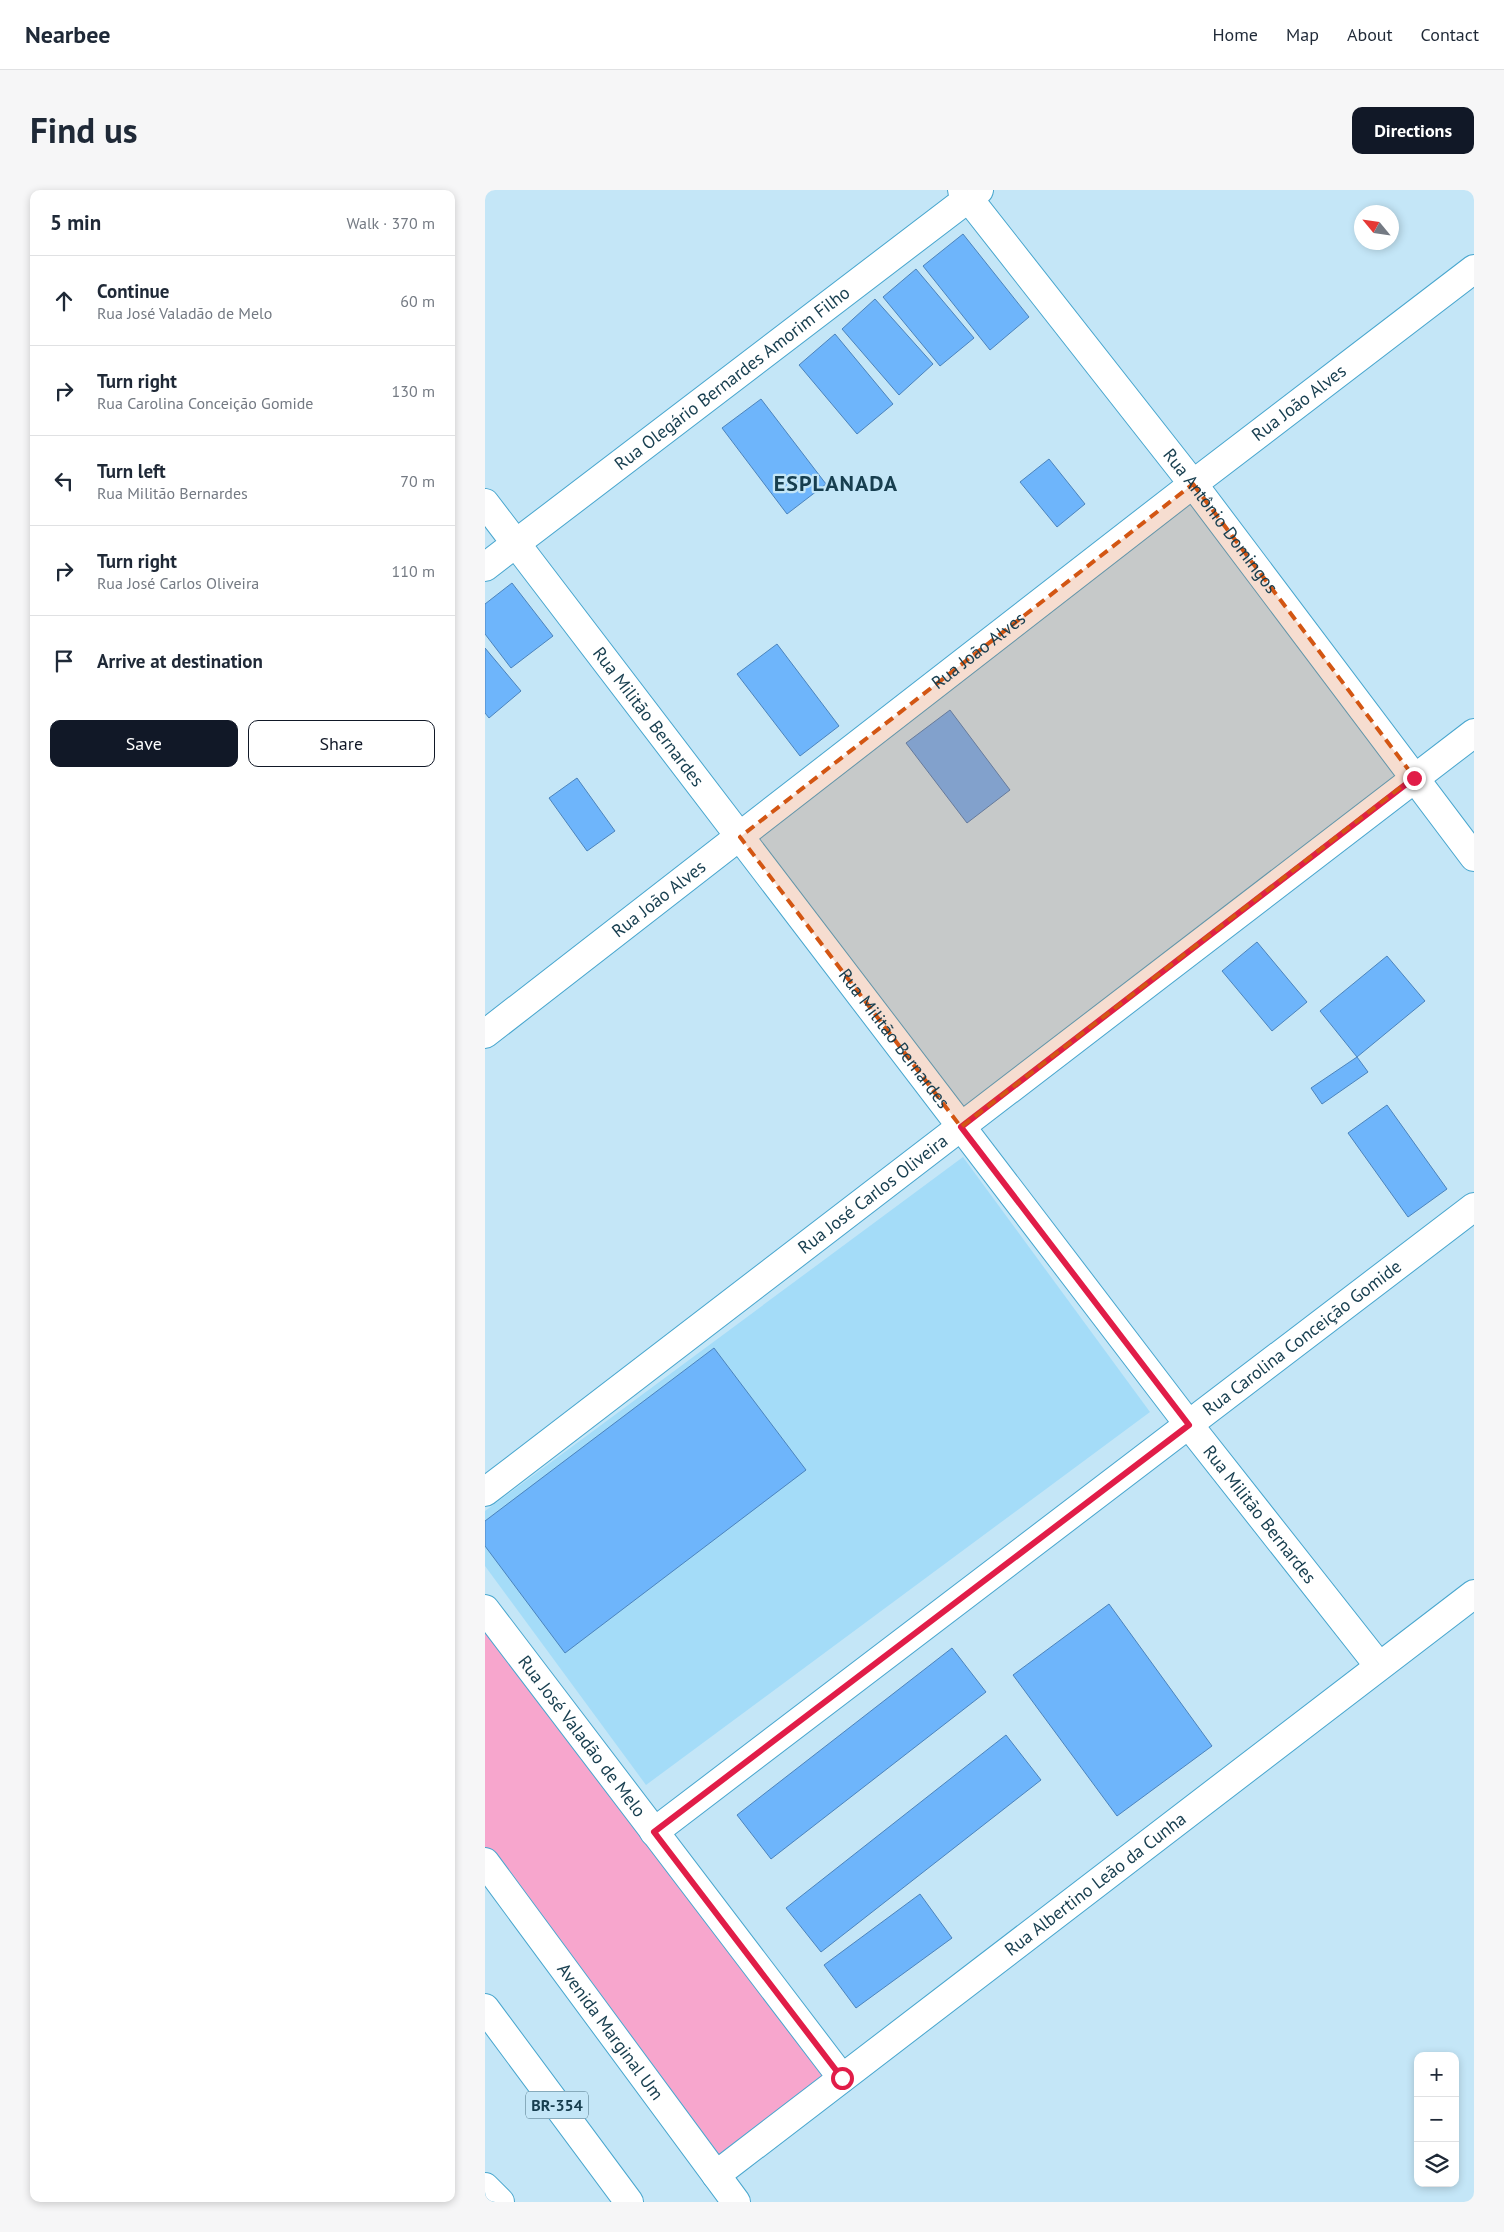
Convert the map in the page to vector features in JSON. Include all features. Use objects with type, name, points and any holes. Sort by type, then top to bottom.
[{"type":"street","name":"Rua Antônio Domingos","points":[[970,193],[1193,484],[1474,857]]},
{"type":"street","name":"Rua Olegário Bernardes Amorim Filho","points":[[485,567],[970,193]]},
{"type":"street","name":"Rua João Alves","points":[[485,1034],[1193,484],[1474,269]]},
{"type":"street","name":"Rua Militão Bernardes","points":[[485,503],[1189,1425],[1379,1666]]},
{"type":"street","name":"Rua José Carlos Oliveira","points":[[485,1492],[1474,733]]},
{"type":"street","name":"Rua Carolina Conceição Gomide","points":[[654,1832],[1474,1207]]},
{"type":"street","name":"Rua Albertino Leão da Cunha","points":[[715,2175],[1474,1594]]},
{"type":"street","name":"Rua José Valadão de Melo","points":[[485,1609],[842,2078]]},
{"type":"street","name":"Avenida Marginal Um","points":[[485,1862],[736,2202]]},
{"type":"street","name":"BR-354","points":[[485,2008],[629,2202]]},
{"type":"street","points":[[485,2187],[500,2202]]},
{"type":"highlighted area","points":[[1193,484],[1414,777],[961,1127],[740,837]]},
{"type":"shaded area","points":[[963,1157],[1150,1412],[646,1785],[485,1566],[485,1511]]},
{"type":"shaded area","points":[[485,1609],[842,2078],[716,2175],[485,1862]]},
{"type":"building","points":[[963,234],[1029,317],[990,350],[923,266]]},
{"type":"building","points":[[916,269],[974,338],[940,366],[883,297]]},
{"type":"building","points":[[875,299],[933,364],[899,395],[842,329]]},
{"type":"building","points":[[835,334],[893,404],[857,434],[799,365]]},
{"type":"building","points":[[761,399],[826,484],[787,514],[722,428]]},
{"type":"building","points":[[1049,459],[1085,504],[1057,527],[1020,482]]},
{"type":"building","points":[[512,583],[553,636],[511,668],[485,634],[485,604]]},
{"type":"building","points":[[777,644],[839,726],[800,756],[737,674]]},
{"type":"building","points":[[485,648],[521,691],[489,718],[485,713]]},
{"type":"building","points":[[950,710],[1010,790],[967,823],[906,743]]},
{"type":"building","points":[[577,778],[615,831],[587,851],[549,798]]},
{"type":"building","points":[[1257,942],[1307,1002],[1272,1031],[1222,971]]},
{"type":"building","points":[[1387,956],[1425,1001],[1357,1057],[1320,1011]]},
{"type":"building","points":[[1357,1057],[1368,1072],[1322,1104],[1311,1088]]},
{"type":"building","points":[[1387,1105],[1447,1189],[1408,1217],[1348,1133]]},
{"type":"building","points":[[714,1348],[806,1470],[565,1653],[485,1546],[485,1521]]},
{"type":"building","points":[[1109,1604],[1212,1746],[1117,1816],[1013,1675]]},
{"type":"building","points":[[952,1648],[986,1692],[771,1859],[737,1815]]},
{"type":"building","points":[[1006,1735],[1041,1780],[821,1952],[786,1908]]},
{"type":"building","points":[[920,1894],[952,1938],[856,2008],[824,1965]]},
{"type":"district","name":"ESPLANADA","points":[[836,483]]},
{"type":"route","points":[[842,2078],[654,1832],[1189,1425],[961,1127],[1414,778]]}]
